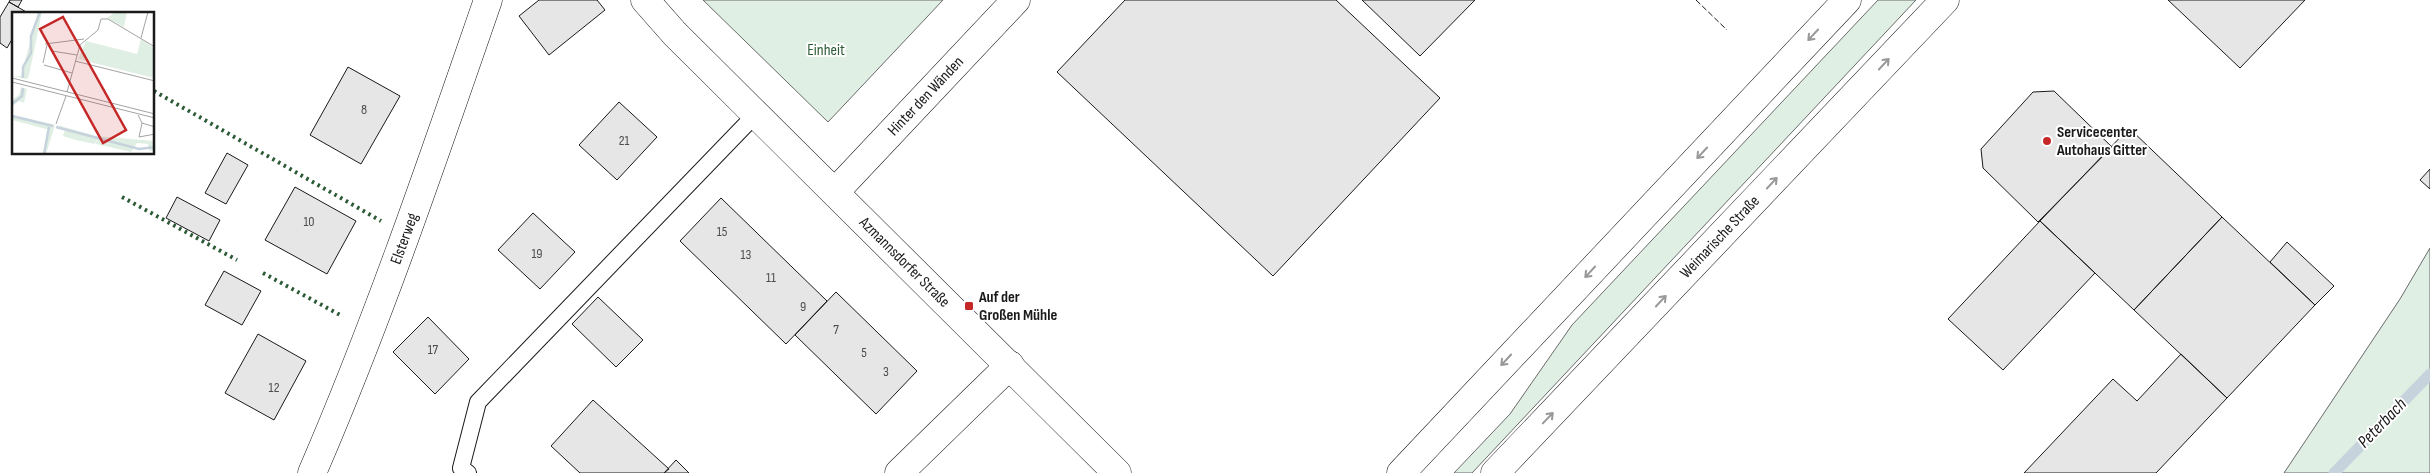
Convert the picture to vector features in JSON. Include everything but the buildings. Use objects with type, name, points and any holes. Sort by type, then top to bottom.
[{"type":"street","name":"Elsterweg","points":[[312,473],[348,390],[396,263],[488,0]]},
{"type":"street","name":"Azmannsdorfer Straße","points":[[645,0],[675,34],[1010,364],[1117,473]]},
{"type":"street","name":"Hinter den Wänden","points":[[835,192],[1016,0]]},
{"type":"street","points":[[1401,473],[1847,0]]},
{"type":"street","name":"Weimarische Straße","points":[[1495,473],[1945,0]]},
{"type":"street","points":[[899,473],[1010,364]]},
{"type":"lane","points":[[468,473],[462,468],[478,402],[756,114]]},
{"type":"green space","name":"Einheit","points":[[703,0],[943,0],[828,122]]},
{"type":"green space","points":[[1878,0],[1916,0],[1472,473],[1454,473],[1510,414],[1572,325]]},
{"type":"green space","points":[[2430,248],[2430,473],[2284,473],[2400,299]]},
{"type":"waterway","name":"Peterbach","points":[[2334,473],[2430,374]]},
{"type":"hedge","points":[[155,92],[381,221]]},
{"type":"hedge","points":[[122,197],[237,260]]},
{"type":"hedge","points":[[263,273],[342,316]]},
{"type":"fence","points":[[1696,0],[1727,30]]},
{"type":"place","name":"Servicecenter Autohaus Gitter","points":[[2047,141]]},
{"type":"place","name":"Auf der Großen Mühle","points":[[969,306]]}]
